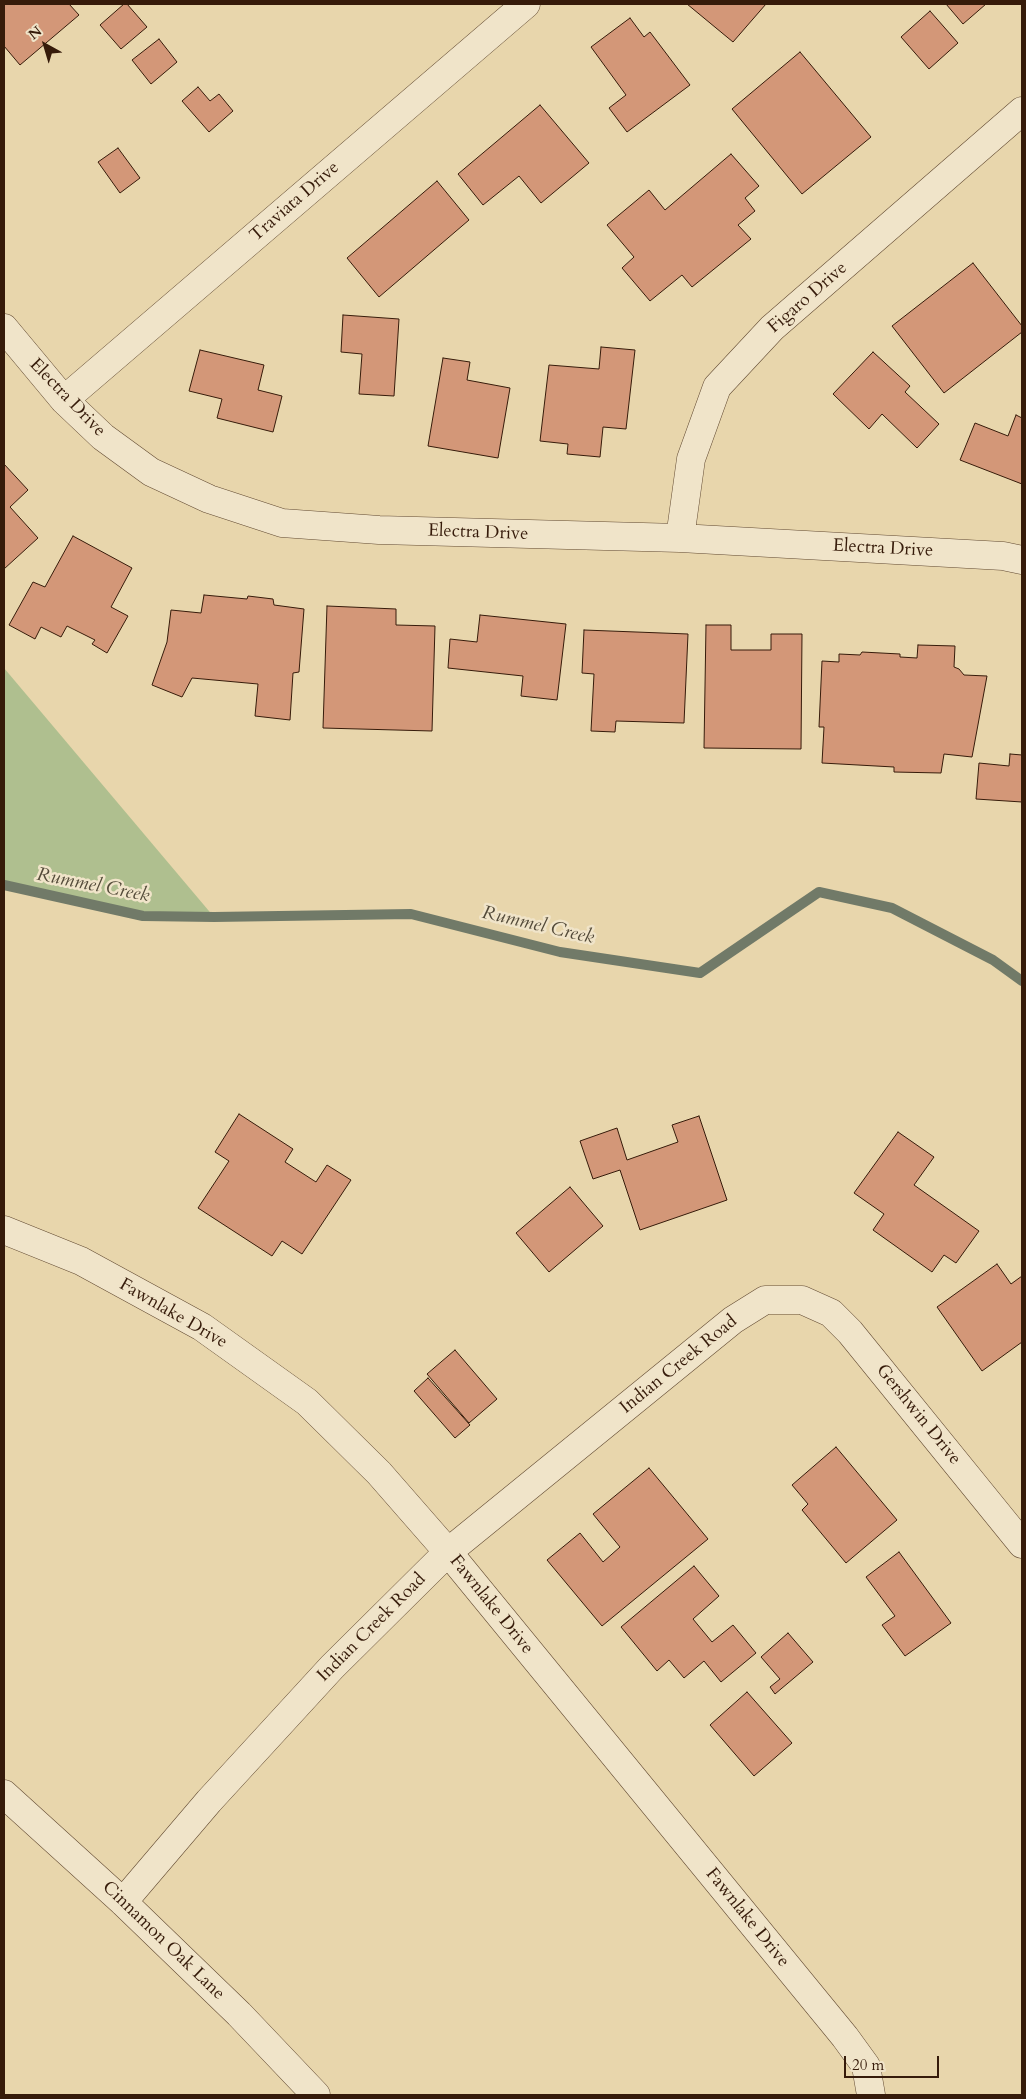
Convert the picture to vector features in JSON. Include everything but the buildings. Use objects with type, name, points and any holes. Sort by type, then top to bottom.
[{"type":"street","name":"Traviata Drive","points":[[64,400],[526,4]]},
{"type":"street","name":"Figaro Drive","points":[[680,538],[691,459],[717,387],[772,328],[1022,111]]},
{"type":"street","name":"Electra Drive","points":[[4,328],[64,400],[103,437],[150,472],[209,499],[282,523],[379,530],[680,538],[1003,556],[1022,560]]},
{"type":"street","name":"Fawnlake Drive","points":[[4,1230],[81,1262],[202,1326],[307,1402],[380,1473],[448,1552],[845,2037],[866,2066],[871,2095]]},
{"type":"street","name":"Indian Creek Road","points":[[123,1902],[209,1801],[332,1667],[448,1552],[733,1320],[766,1300],[802,1300]]},
{"type":"street","name":"Gershwin Drive","points":[[802,1300],[831,1313],[850,1332],[1022,1544]]},
{"type":"street","name":"Cinnamon Oak Lane","points":[[4,1794],[123,1902],[239,2014],[316,2095]]},
{"type":"green space","points":[[4,668],[214,917],[143,916],[4,885]]},
{"type":"waterway","name":"Rummel Creek","points":[[4,885],[143,916],[214,917],[411,914],[560,952],[700,973],[819,892],[892,908],[993,960],[1022,981]]}]
